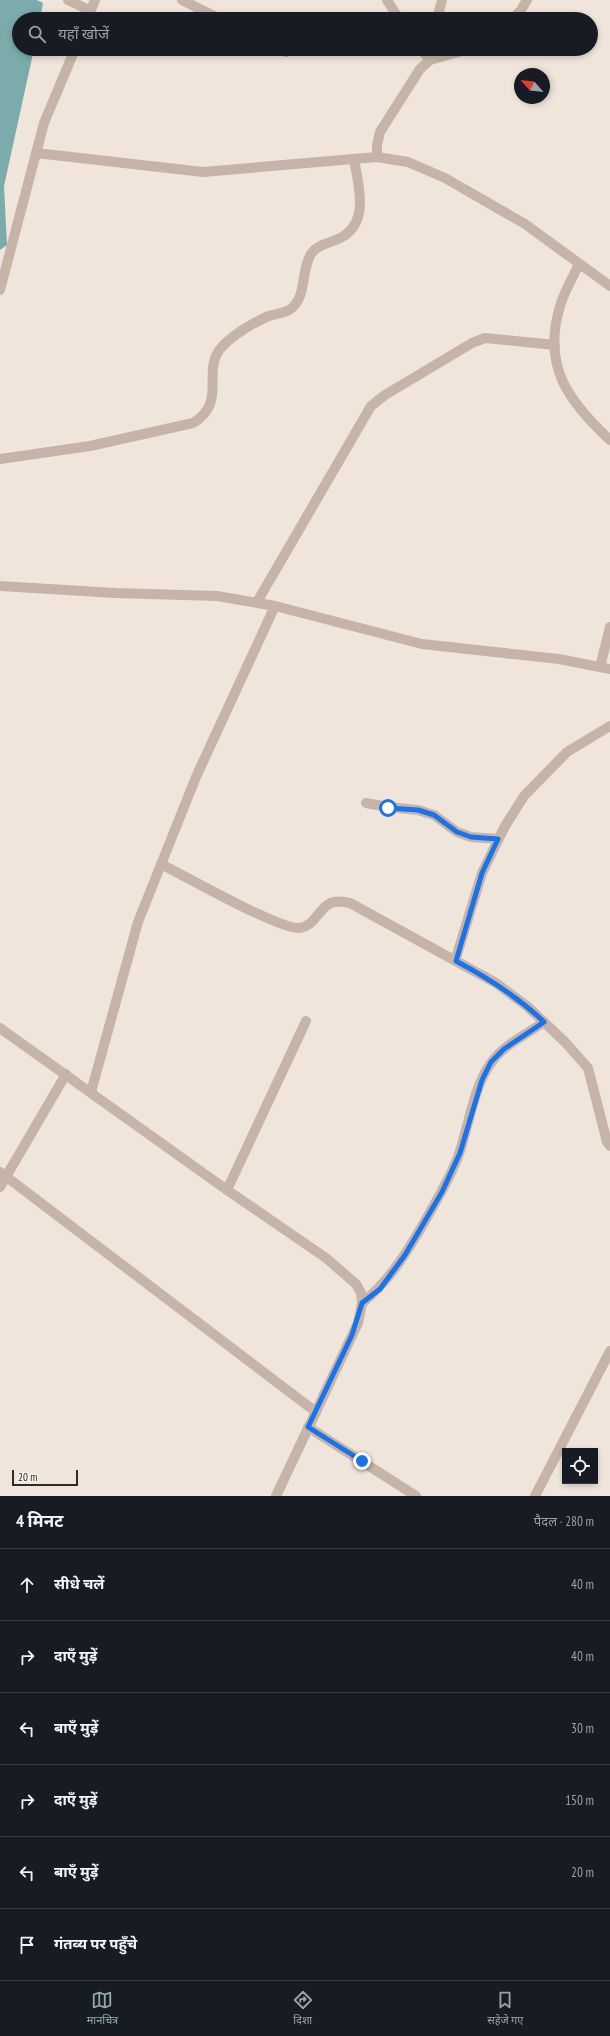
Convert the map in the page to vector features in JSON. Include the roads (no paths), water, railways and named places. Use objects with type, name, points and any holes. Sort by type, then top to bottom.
[{"type":"street","points":[[68,0],[85,12]]},
{"type":"street","points":[[90,12],[95,0]]},
{"type":"street","points":[[182,0],[206,12]]},
{"type":"street","points":[[387,0],[395,12]]},
{"type":"street","points":[[439,12],[442,0]]},
{"type":"street","points":[[519,12],[527,0]]},
{"type":"street","points":[[0,290],[44,123],[72,56]]},
{"type":"street","points":[[427,56],[430,60]]},
{"type":"street","points":[[377,158],[377,145],[380,132],[420,69],[430,60],[444,56]]},
{"type":"street","points":[[36,153],[203,172],[267,168],[354,159],[377,158],[408,162],[445,178],[525,224],[610,286]]},
{"type":"street","points":[[0,459],[90,446],[193,423],[204,416],[210,408],[215,357],[221,347],[253,322],[289,310],[297,302],[303,287],[307,264],[311,254],[323,244],[342,237],[352,229],[358,221],[360,202],[354,159]]},
{"type":"street","points":[[579,264],[560,305],[554,333],[556,368],[567,393],[610,440]]},
{"type":"street","points":[[257,602],[371,406],[385,395],[472,343],[485,338],[555,345]]},
{"type":"street","points":[[0,586],[115,594],[217,596],[257,602],[422,644],[559,659],[605,668],[610,626]]},
{"type":"street","points":[[91,1092],[138,922],[196,777],[274,606]]},
{"type":"street","points":[[456,961],[482,873],[498,839],[524,796],[567,752],[610,726]]},
{"type":"street","points":[[366,803],[388,808],[418,810],[434,815],[457,832],[471,837],[498,839]]},
{"type":"street","points":[[161,864],[270,919],[291,927],[300,928],[308,925],[330,904],[339,902],[350,903],[496,983],[528,1007],[588,1068],[606,1118],[607,1142],[610,1146]]},
{"type":"street","points":[[227,1190],[306,1021]]},
{"type":"street","points":[[362,1303],[380,1289],[405,1255],[442,1192],[460,1153],[482,1080],[491,1062],[504,1049],[544,1022]]},
{"type":"street","points":[[0,1028],[227,1190],[326,1258],[356,1284],[361,1293],[362,1303],[358,1323],[276,1496]]},
{"type":"street","points":[[0,1187],[4,1174],[66,1074]]},
{"type":"street","points":[[4,1174],[316,1412]]},
{"type":"street","points":[[535,1496],[610,1352]]},
{"type":"street","points":[[308,1427],[416,1496]]},
{"type":"water","points":[[0,0],[37,0],[43,3],[41,12],[12,12],[12,56],[32,56],[4,186],[7,245],[0,250]]}]
